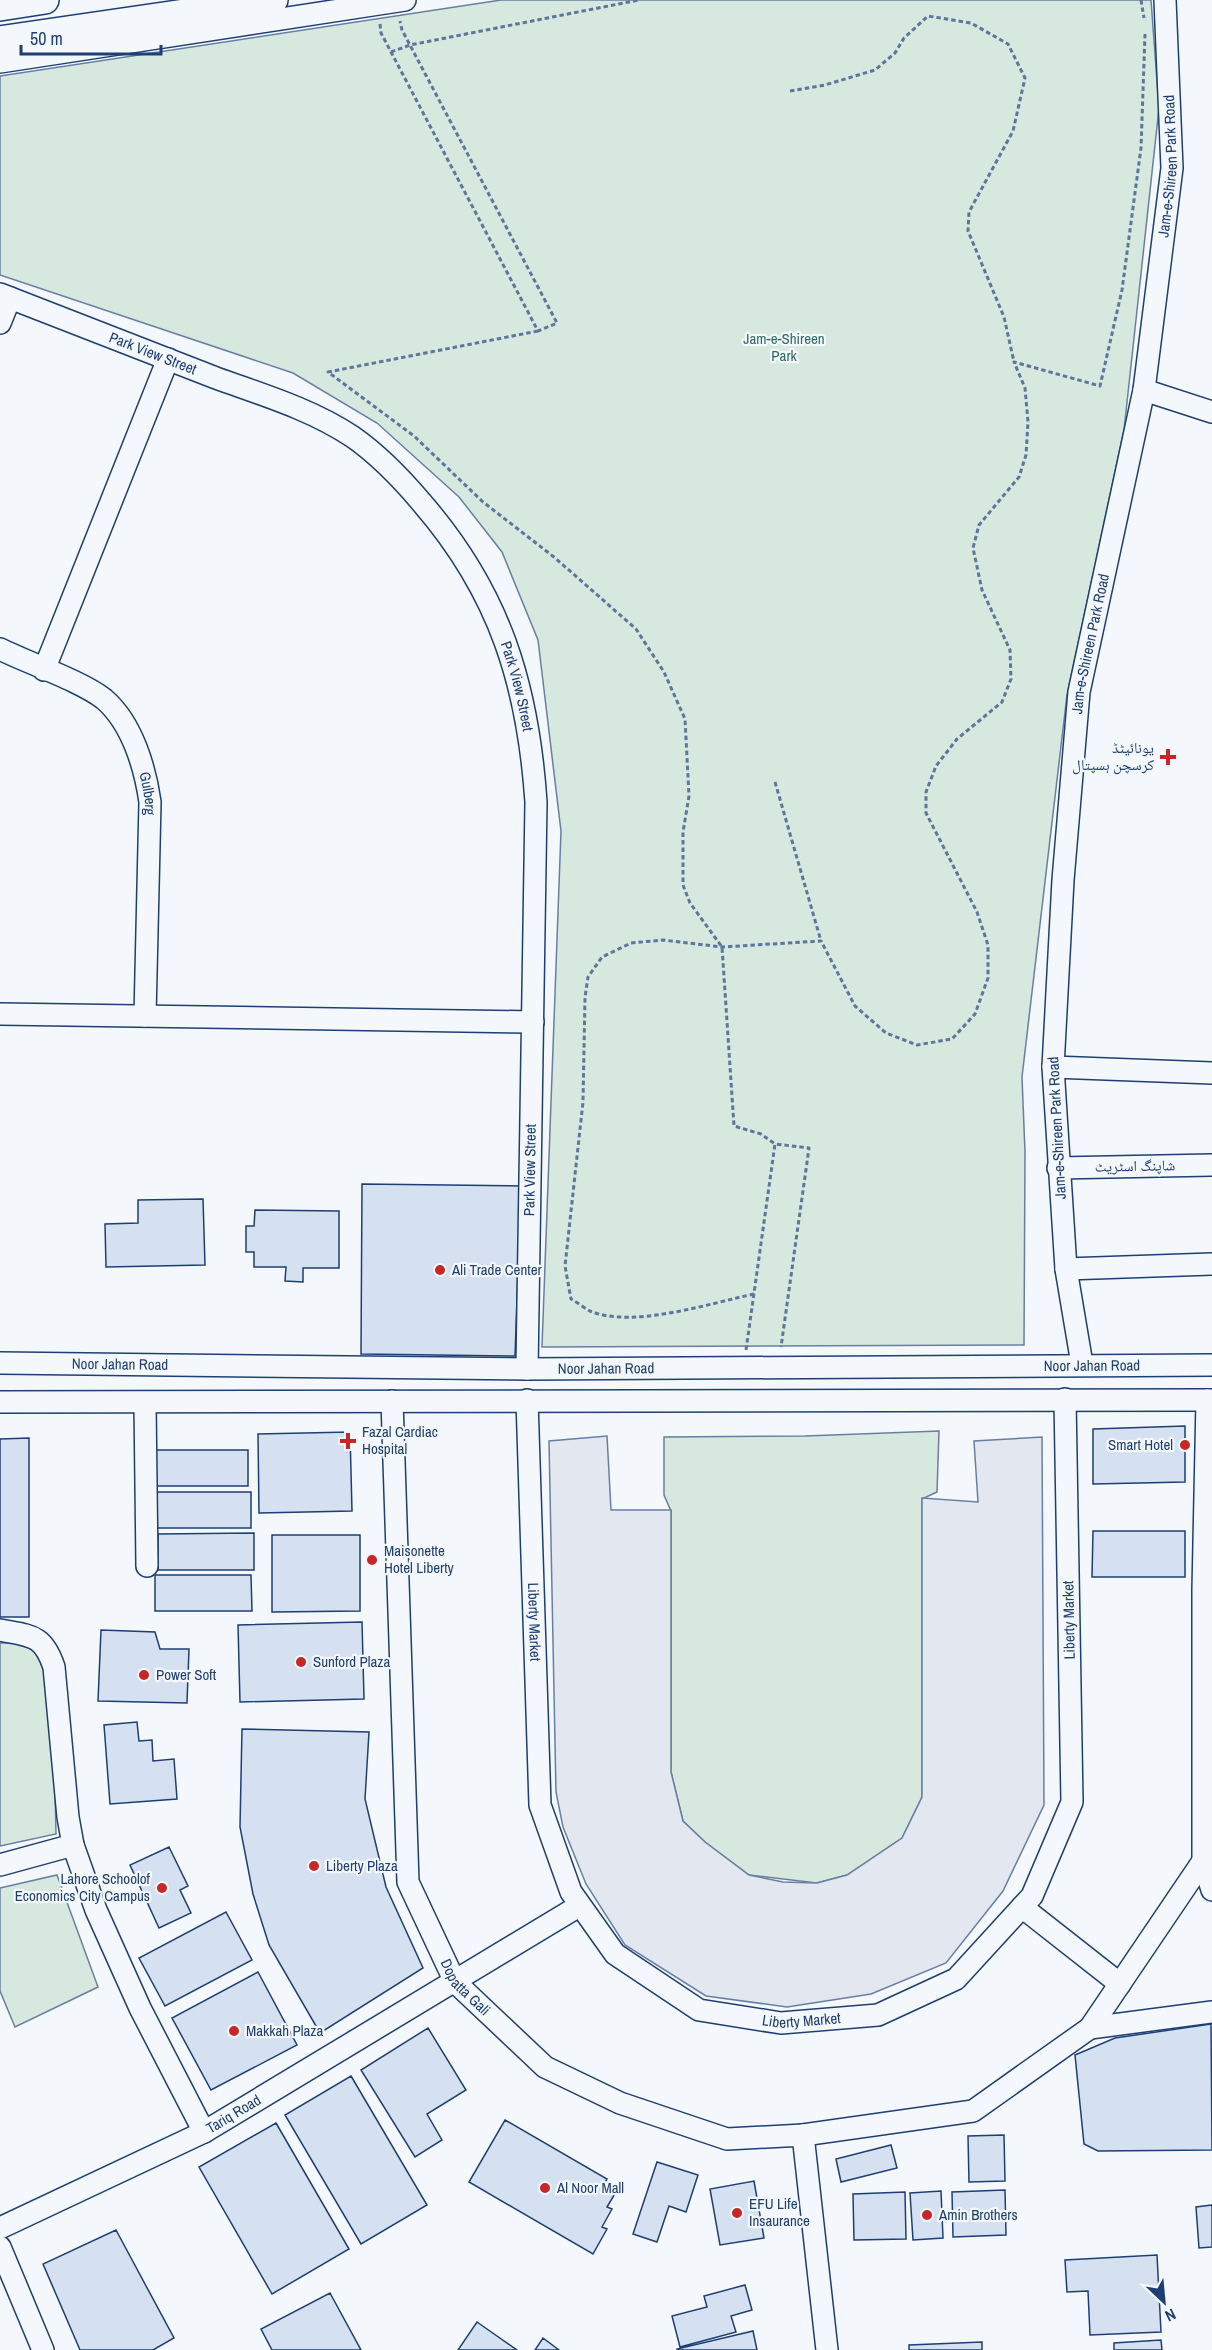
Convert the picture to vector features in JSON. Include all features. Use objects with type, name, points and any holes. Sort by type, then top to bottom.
[{"type":"main road","points":[[0,7],[45,0]]},
{"type":"main road","points":[[0,40],[274,0]]},
{"type":"street","name":"Jam-e-Shireen Park Road","points":[[1082,1364],[1066,1269],[1053,1067],[1063,880],[1079,692],[1144,390],[1172,168],[1165,0]]},
{"type":"street","points":[[0,62],[393,2]]},
{"type":"street","points":[[0,323],[5,296]]},
{"type":"street","name":"Park View Street","points":[[5,296],[300,408],[351,436],[382,458],[432,514],[475,573],[490,601],[523,702],[532,749],[536,802],[527,1370]]},
{"type":"street","points":[[44,670],[168,359]]},
{"type":"street","points":[[1144,390],[1212,412]]},
{"type":"street","name":"Gulberg","points":[[0,649],[104,699],[117,714],[146,773],[150,802],[145,1016]]},
{"type":"street","points":[[0,1014],[533,1022]]},
{"type":"street","points":[[1053,1067],[1212,1073]]},
{"type":"street","name":"شاپنگ اسٹریٹ","points":[[1058,1168],[1212,1165]]},
{"type":"street","points":[[1066,1269],[1212,1264]]},
{"type":"street","name":"Noor Jahan Road","points":[[0,1363],[527,1370],[1082,1364],[1212,1365]]},
{"type":"street","name":"Liberty Market","points":[[527,1400],[540,1804],[579,1906],[615,1954],[699,2010],[781,2023],[878,2015],[956,1979],[1032,1896],[1072,1802],[1065,1399]]},
{"type":"street","points":[[1210,1400],[1203,1861],[1212,1890]]},
{"type":"street","name":"Noor Jahan Road","points":[[0,1402],[1210,1400]]},
{"type":"street","name":"Dopatta Gali","points":[[392,1401],[408,1882],[455,1982],[545,2067],[620,2103],[727,2139],[803,2135],[973,2111],[1090,2028]]},
{"type":"street","points":[[145,1403],[147,1566]]},
{"type":"street","points":[[0,1630],[31,1636],[47,1648],[54,1667],[68,1817],[73,1845],[96,1910],[140,2008],[204,2133]]},
{"type":"street","points":[[0,1865],[73,1845]]},
{"type":"street","points":[[1090,2028],[1203,1861]]},
{"type":"street","name":"Tariq Road","points":[[0,2228],[204,2133],[579,1906]]},
{"type":"street","points":[[1022,1908],[1120,1984]]},
{"type":"street","points":[[1090,2028],[1212,2012]]},
{"type":"street","points":[[803,2135],[827,2350]]},
{"type":"street","points":[[0,2247],[43,2350]]},
{"type":"path","points":[[391,52],[410,45],[639,0]]},
{"type":"path","points":[[1014,362],[1100,386],[1122,290],[1141,148],[1145,24],[1141,0]]},
{"type":"path","points":[[393,2],[402,30],[557,323],[538,331],[328,372],[414,436],[483,502],[554,557],[636,629],[664,672],[685,718],[689,796],[683,832],[683,885],[690,903],[722,946],[734,1126],[761,1134],[775,1144],[809,1148],[778,1367]]},
{"type":"path","points":[[393,2],[381,33],[538,331]]},
{"type":"path","points":[[775,782],[821,941],[855,1006],[886,1033],[917,1045],[952,1040],[975,1014],[988,978],[988,945],[977,912],[926,813],[926,792],[936,766],[957,739],[1002,702],[1011,680],[1010,650],[982,590],[973,548],[979,525],[1019,477],[1026,455],[1028,422],[1025,388],[1014,362],[1004,317],[968,231],[969,212],[1013,131],[1025,78],[1008,44],[970,23],[928,16],[904,38],[895,53],[875,70],[825,85],[790,90]]},
{"type":"path","points":[[754,1294],[656,1316],[620,1316],[591,1311],[571,1299],[565,1266],[583,1102],[585,997],[588,977],[602,957],[631,943],[663,940],[722,946],[821,941]]},
{"type":"path","points":[[744,1367],[775,1144]]},
{"type":"green space","name":"Jam-e-Shireen Park","points":[[501,0],[1151,0],[1159,108],[1124,430],[1067,695],[1022,1077],[1025,1152],[1024,1345],[542,1347],[561,831],[538,640],[502,552],[459,497],[377,423],[293,373],[0,275],[0,76]]},
{"type":"green space","points":[[939,1431],[937,1492],[922,1499],[922,1797],[902,1838],[847,1875],[817,1883],[749,1875],[705,1842],[683,1821],[671,1772],[671,1511],[664,1495],[664,1437],[805,1436]]},
{"type":"green space","points":[[0,1643],[20,1643],[52,1661],[56,1834],[0,1846]]},
{"type":"green space","points":[[57,1875],[98,1987],[15,2027],[0,1991],[0,1888]]},
{"type":"shaded area","points":[[607,1436],[611,1510],[671,1510],[671,1772],[683,1821],[705,1842],[749,1875],[783,1882],[817,1883],[847,1875],[902,1838],[922,1797],[922,1498],[978,1502],[974,1441],[1042,1437],[1044,1805],[1003,1891],[946,1963],[871,1994],[787,2007],[706,1996],[625,1945],[586,1884],[563,1827],[556,1792],[549,1441]]},
{"type":"building","name":"Ali Trade Center","points":[[362,1184],[521,1186],[515,1356],[361,1354]]},
{"type":"building","points":[[203,1199],[205,1265],[106,1267],[105,1224],[138,1223],[138,1200]]},
{"type":"building","points":[[255,1210],[339,1211],[339,1268],[303,1268],[303,1282],[285,1281],[286,1267],[254,1267],[254,1252],[246,1252],[246,1226],[254,1226]]},
{"type":"building","name":"Smart Hotel","points":[[1185,1426],[1185,1482],[1093,1484],[1093,1429]]},
{"type":"building","points":[[350,1432],[352,1511],[259,1513],[258,1434]]},
{"type":"building","points":[[29,1438],[29,1617],[0,1617],[0,1439]]},
{"type":"building","points":[[151,1450],[248,1450],[248,1486],[151,1486]]},
{"type":"building","points":[[154,1492],[251,1492],[251,1528],[154,1528]]},
{"type":"building","points":[[1093,1531],[1185,1531],[1185,1577],[1092,1577]]},
{"type":"building","points":[[254,1533],[254,1570],[158,1570],[158,1534]]},
{"type":"building","points":[[272,1535],[360,1535],[360,1611],[272,1612]]},
{"type":"building","points":[[155,1575],[251,1575],[252,1611],[155,1611]]},
{"type":"building","name":"Sunford Plaza","points":[[362,1622],[364,1699],[240,1702],[238,1625]]},
{"type":"building","name":"Power Soft","points":[[101,1630],[155,1632],[160,1649],[189,1649],[187,1703],[98,1701]]},
{"type":"building","points":[[137,1722],[139,1741],[152,1740],[153,1761],[174,1759],[177,1799],[110,1804],[104,1725]]},
{"type":"building","name":"Liberty Plaza","points":[[242,1729],[369,1732],[365,1799],[386,1887],[423,1968],[320,2033],[269,1945],[253,1894],[240,1827]]},
{"type":"building","name":"Lahore Schoolof Economics City Campus","points":[[169,1847],[188,1886],[180,1890],[191,1913],[159,1928],[130,1865]]},
{"type":"building","points":[[226,1912],[252,1960],[165,2006],[139,1958]]},
{"type":"building","name":"Makkah Plaza","points":[[258,1972],[297,2045],[211,2090],[172,2018]]},
{"type":"building","points":[[1211,2024],[1212,2150],[1098,2151],[1084,2144],[1075,2055],[1115,2038]]},
{"type":"building","points":[[428,2028],[466,2090],[427,2114],[442,2140],[415,2157],[361,2070]]},
{"type":"building","points":[[351,2076],[427,2205],[361,2244],[285,2115]]},
{"type":"building","name":"Al Noor Mall","points":[[505,2120],[607,2179],[604,2184],[616,2192],[607,2207],[612,2209],[602,2227],[607,2229],[593,2254],[469,2182]]},
{"type":"building","points":[[276,2123],[349,2249],[272,2294],[199,2167]]},
{"type":"building","points":[[1004,2135],[1005,2181],[969,2182],[968,2136]]},
{"type":"building","points":[[891,2145],[897,2168],[841,2182],[836,2159]]},
{"type":"building","points":[[657,2162],[698,2175],[686,2212],[669,2206],[657,2242],[633,2234]]},
{"type":"building","name":"EFU Life Insaurance","points":[[754,2181],[764,2238],[720,2245],[710,2189]]},
{"type":"building","points":[[1005,2190],[1006,2235],[953,2237],[952,2192]]},
{"type":"building","name":"Amin Brothers","points":[[941,2191],[943,2238],[913,2240],[910,2193]]},
{"type":"building","points":[[905,2192],[906,2239],[854,2240],[853,2194]]},
{"type":"building","points":[[1212,2205],[1212,2247],[1199,2248],[1196,2207]]},
{"type":"building","points":[[116,2230],[174,2338],[153,2350],[80,2350],[43,2264]]},
{"type":"building","points":[[1157,2255],[1161,2332],[1090,2335],[1088,2291],[1067,2292],[1065,2260]]},
{"type":"building","points":[[745,2285],[752,2310],[731,2316],[736,2332],[680,2347],[672,2316],[707,2307],[704,2296]]},
{"type":"building","points":[[330,2293],[361,2350],[272,2350],[261,2329]]},
{"type":"building","points":[[477,2322],[517,2350],[458,2350]]},
{"type":"building","points":[[753,2331],[757,2350],[677,2350],[677,2349]]},
{"type":"building","points":[[543,2338],[559,2350],[535,2350]]},
{"type":"building","points":[[1161,2340],[1162,2350],[1114,2350],[1114,2343]]},
{"type":"building","points":[[982,2342],[982,2350],[909,2350],[909,2345]]},
{"type":"place","name":"یونائیٹڈ کرسچن ہسپتال","points":[[1168,757]]},
{"type":"place","name":"Ali Trade Center","points":[[440,1270]]},
{"type":"place","name":"Fazal Cardiac Hospital","points":[[348,1441]]},
{"type":"place","name":"Smart Hotel","points":[[1185,1445]]},
{"type":"place","name":"Maisonette Hotel Liberty","points":[[372,1560]]},
{"type":"place","name":"Sunford Plaza","points":[[301,1662]]},
{"type":"place","name":"Power Soft","points":[[144,1675]]},
{"type":"place","name":"Liberty Plaza","points":[[314,1866]]},
{"type":"place","name":"Lahore Schoolof Economics City Campus","points":[[162,1888]]},
{"type":"place","name":"Makkah Plaza","points":[[234,2031]]},
{"type":"place","name":"Al Noor Mall","points":[[545,2188]]},
{"type":"place","name":"EFU Life Insaurance","points":[[737,2213]]},
{"type":"place","name":"Amin Brothers","points":[[927,2215]]}]
